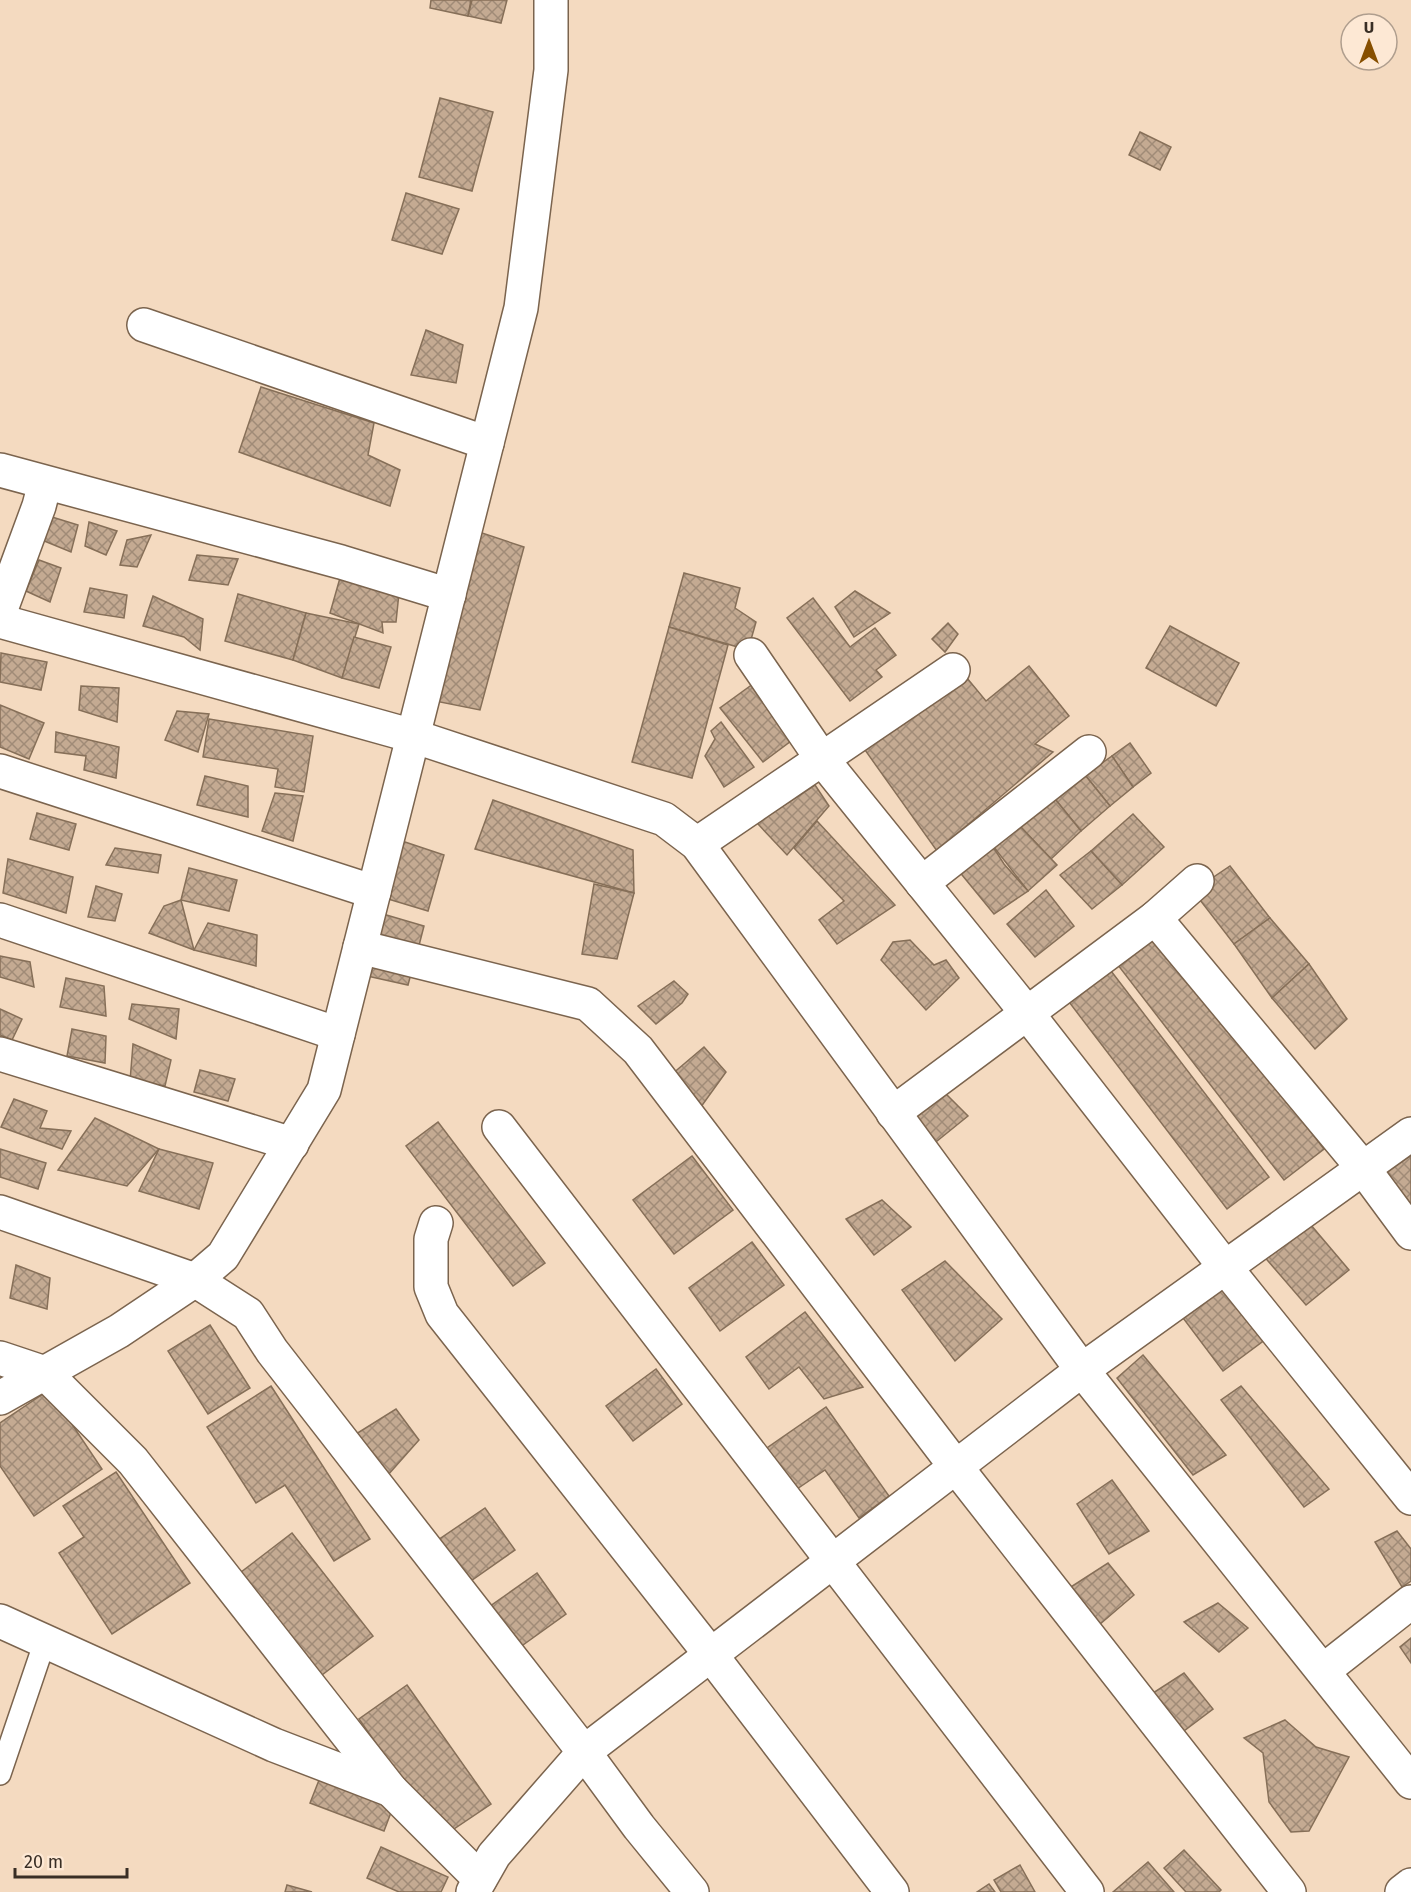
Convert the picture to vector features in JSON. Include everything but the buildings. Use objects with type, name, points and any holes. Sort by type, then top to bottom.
[{"type":"street","points":[[0,1398],[119,1331],[195,1280],[223,1256],[324,1090],[521,308],[551,70],[551,0]]},
{"type":"street","points":[[144,325],[487,443]]},
{"type":"street","points":[[1,473],[341,562],[448,595]]},
{"type":"street","points":[[0,612],[39,506],[45,483]]},
{"type":"street","points":[[0,621],[413,736],[664,819],[697,844],[1082,1370],[1411,1782]]},
{"type":"street","points":[[751,655],[822,759],[1027,1012],[1225,1267],[1411,1497]]},
{"type":"street","points":[[697,844],[953,670]]},
{"type":"street","points":[[922,883],[1089,752]]},
{"type":"street","points":[[0,771],[374,892]]},
{"type":"street","points":[[893,1113],[1155,918],[1197,881]]},
{"type":"street","points":[[1155,918],[1363,1168],[1411,1233]]},
{"type":"street","points":[[0,920],[338,1034]]},
{"type":"street","points":[[360,947],[588,1004],[638,1050],[956,1467],[1289,1892]]},
{"type":"street","points":[[0,1054],[292,1144]]},
{"type":"street","points":[[499,1127],[1087,1892]]},
{"type":"street","points":[[0,1359],[45,1373],[134,1461],[391,1790],[475,1888],[494,1855],[584,1752],[1082,1370],[1411,1134]]},
{"type":"street","points":[[0,1212],[195,1280],[248,1314],[272,1351],[584,1752],[639,1827],[692,1892]]},
{"type":"street","points":[[436,1223],[431,1239],[430,1287],[442,1314],[711,1655],[892,1892]]},
{"type":"street","points":[[1323,1671],[1411,1602]]},
{"type":"street","points":[[0,1621],[274,1745],[391,1790]]},
{"type":"street","points":[[1402,1892],[1411,1885]]},
{"type":"lane","points":[[0,1774],[45,1641]]}]
